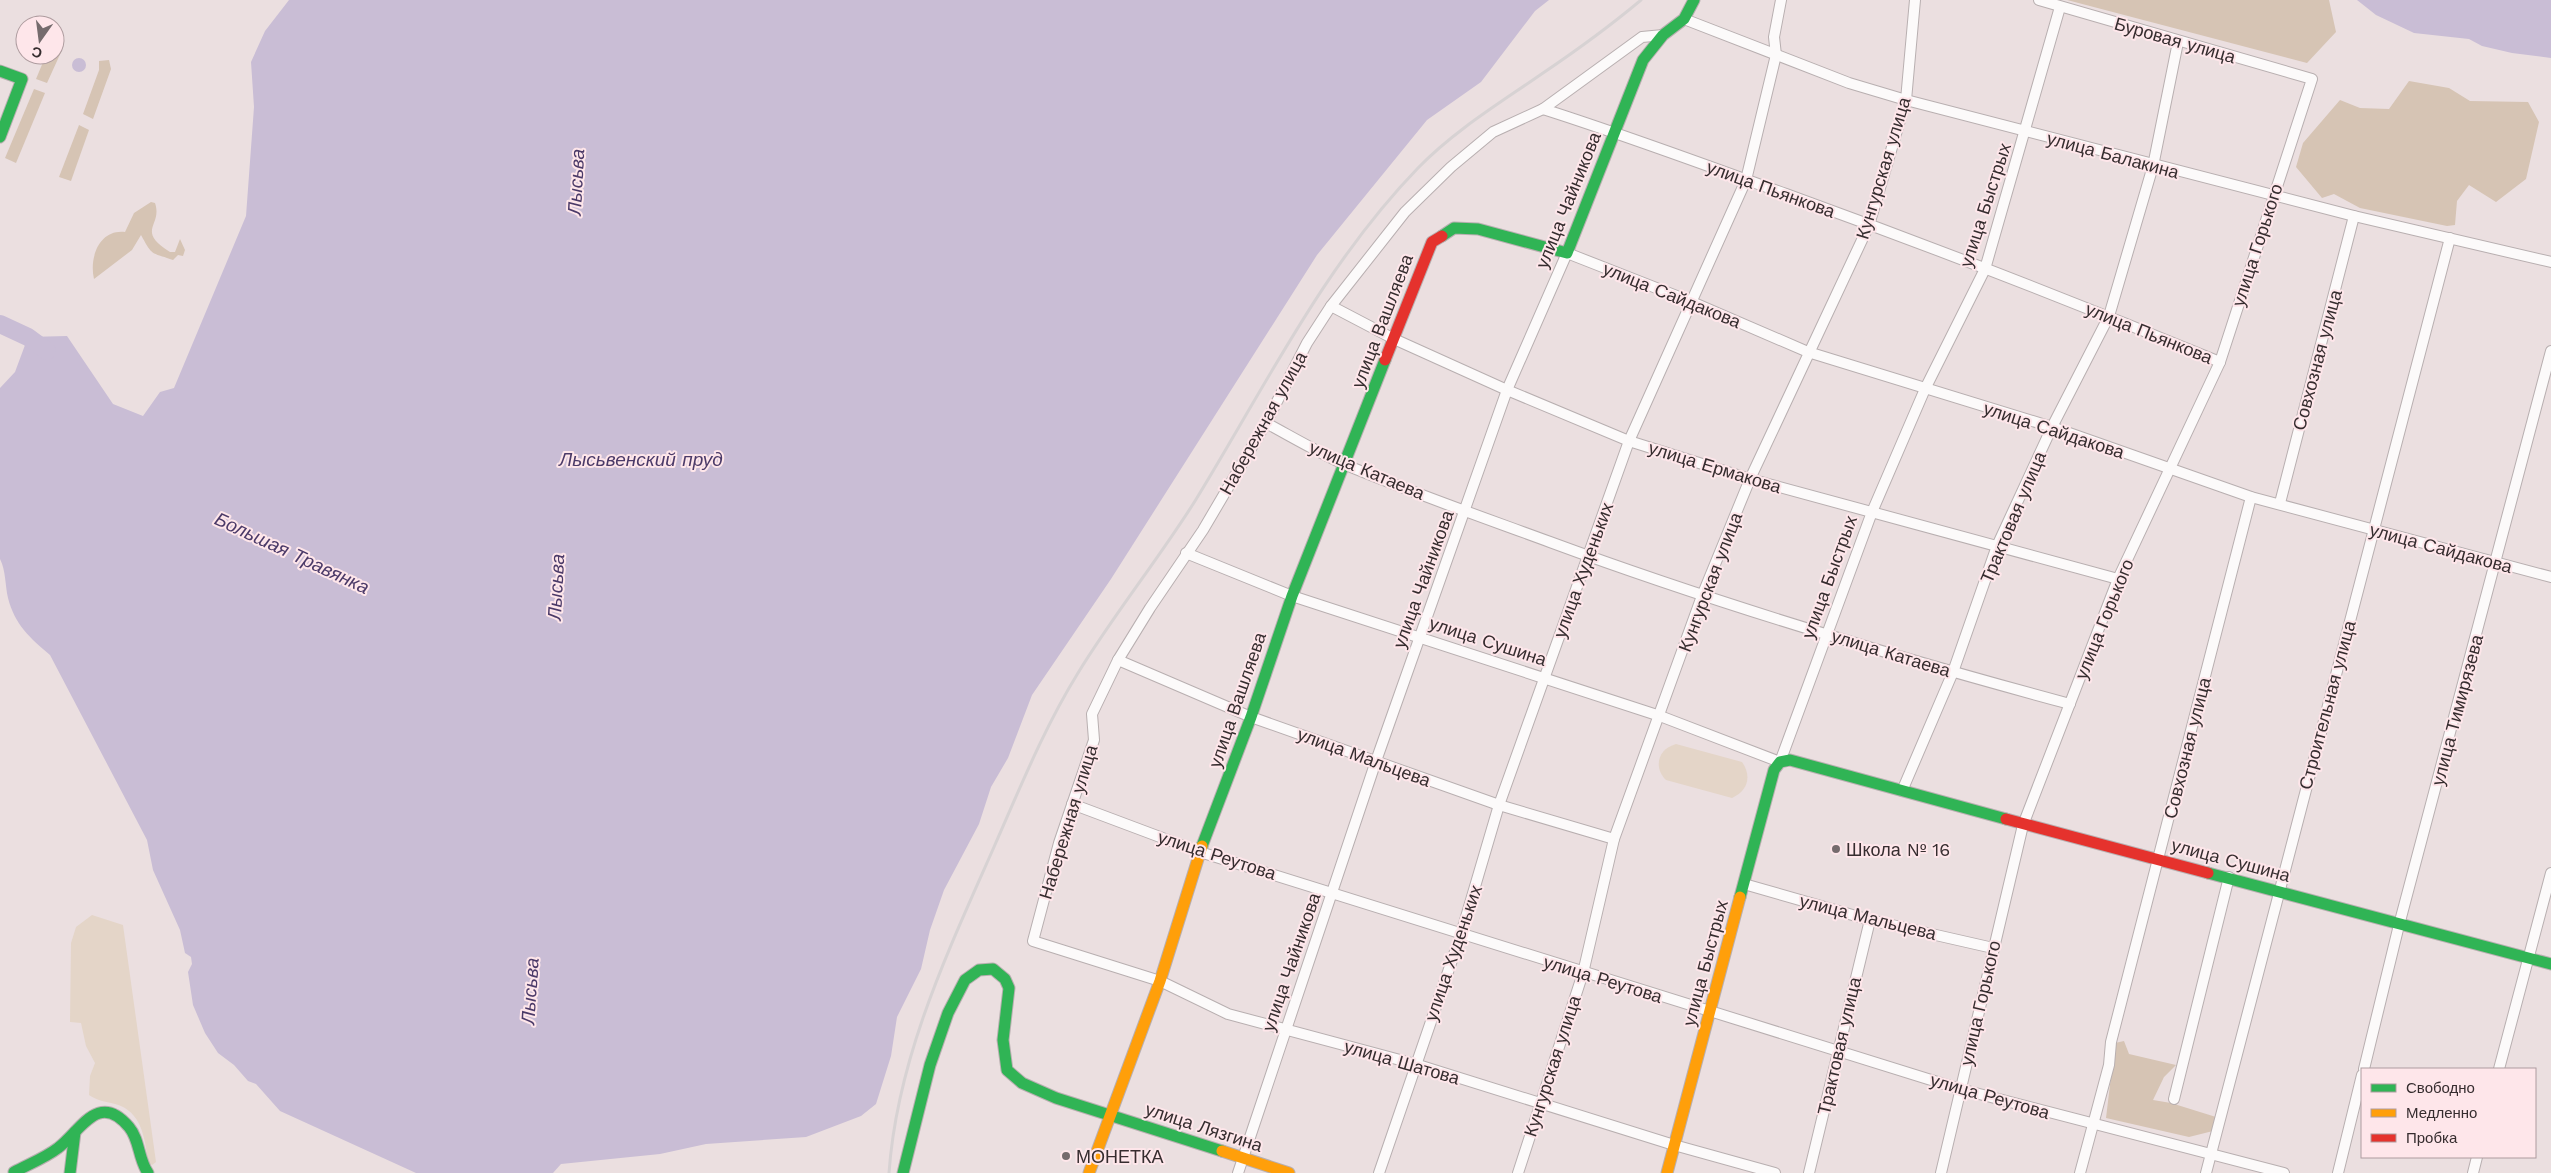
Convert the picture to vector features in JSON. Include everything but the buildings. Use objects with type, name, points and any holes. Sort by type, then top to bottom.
[{"type":"street","points":[[1684,19],[1694,0]]},
{"type":"street","name":"улица Худеньких","points":[[1379,1173],[1414,1064],[1461,934],[1499,805],[1543,677],[1629,441],[1746,180],[1776,55],[1774,37],[1781,0]]},
{"type":"street","name":"Кунгурская улица","points":[[1518,1173],[1539,1103],[1583,973],[1614,839],[1702,596],[1750,479],[1869,224],[1906,100],[1915,0]]},
{"type":"street","name":"Буровая улица","points":[[2039,0],[2178,42],[2312,79]]},
{"type":"street","name":"улица Быстрых","points":[[1666,1173],[1774,770],[1780,762],[1872,512],[1925,390],[1985,269],[2026,132],[2060,7]]},
{"type":"street","name":"улица Чайникова","points":[[1238,1173],[1334,893],[1376,761],[1466,512],[1507,390],[1567,253],[1643,60],[1664,35],[1684,19]]},
{"type":"street","name":"улица Балакина","points":[[1684,19],[1849,83],[1906,100],[2153,166],[2551,262]]},
{"type":"street","name":"Набережная улица","points":[[1033,941],[1059,843],[1094,740],[1092,714],[1118,660],[1186,553],[1203,530],[1266,423],[1307,343],[1331,306],[1405,212],[1452,167],[1493,132],[1543,109],[1642,37],[1664,35]]},
{"type":"street","name":"Трактовая улица","points":[[1902,791],[1953,672],[1997,546],[2052,427],[2109,316],[2153,166],[2178,42]]},
{"type":"street","points":[[0,71],[22,79],[0,137]]},
{"type":"street","name":"улица Горького","points":[[1941,1173],[2023,825],[2118,580],[2220,362],[2273,194],[2312,79]]},
{"type":"street","name":"улица Пьянкова","points":[[1543,109],[1614,132],[1869,224],[2109,316],[2220,362]]},
{"type":"street","name":"Совхозная улица","points":[[2280,503],[2354,216]]},
{"type":"street","name":"улица Вашляева","points":[[1089,1173],[1160,981],[1200,852],[1252,717],[1292,596],[1432,242],[1454,228],[1478,229],[1567,253]]},
{"type":"street","name":"Строительная улица","points":[[2206,1173],[2278,891],[2450,238]]},
{"type":"street","name":"улица Сайдакова","points":[[1567,253],[1692,302],[1808,352],[1925,390],[2052,427],[2251,497],[2280,503],[2373,531],[2496,564],[2551,576]]},
{"type":"street","name":"улица Ермакова","points":[[1331,306],[1394,339],[1507,390],[1629,441],[1750,479],[2118,580]]},
{"type":"street","name":"улица Тимирязева","points":[[2364,1068],[2399,925],[2496,564],[2551,350]]},
{"type":"street","name":"улица Катаева","points":[[1266,423],[1344,464],[1466,512],[1702,596],[1953,672],[2070,704]]},
{"type":"street","name":"Совхозная улица","points":[[2080,1173],[2109,1065],[2111,1042],[2251,497]]},
{"type":"street","name":"улица Сушина","points":[[1186,553],[1292,596],[1660,716],[1780,762],[1790,760],[2023,825],[2158,858],[2399,925],[2551,964]]},
{"type":"street","name":"улица Мальцева","points":[[1118,660],[1252,717],[1499,805],[1614,839]]},
{"type":"street","name":"улица Реутова","points":[[1072,804],[1200,852],[1960,1089],[2284,1173]]},
{"type":"street","points":[[2499,1068],[2527,957],[2551,873]]},
{"type":"street","points":[[2174,1098],[2229,877]]},
{"type":"street","name":"улица Мальцева","points":[[1744,884],[1870,920],[1993,948]]},
{"type":"street","name":"Трактовая улица","points":[[1810,1173],[1870,920]]},
{"type":"street","name":"улица Шатова","points":[[1033,941],[1160,981],[1228,1014],[1287,1028],[1414,1064],[1674,1145],[1776,1173]]},
{"type":"street","name":"улица Лязгина","points":[[903,1173],[930,1064],[948,1013],[965,980],[979,970],[993,970],[1006,979],[1010,998],[1003,1040],[1007,1070],[1022,1083],[1056,1098],[1289,1173]]},
{"type":"street","points":[[2338,1173],[2361,1079]]},
{"type":"street","points":[[0,1170],[15,1172],[58,1148],[87,1117],[100,1112],[112,1114],[123,1120],[132,1130],[142,1166],[148,1173]]},
{"type":"street","points":[[70,1173],[75,1132]]},
{"type":"street","points":[[2473,1173],[2477,1158]]},
{"type":"shaded area","points":[[2067,0],[2329,0],[2336,32],[2307,63]]},
{"type":"shaded area","points":[[109,60],[111,69],[93,119],[83,114],[99,70],[99,61]]},
{"type":"shaded area","points":[[42,65],[55,65],[47,83],[36,79]]},
{"type":"shaded area","points":[[2409,81],[2449,88],[2470,101],[2528,102],[2539,122],[2526,179],[2496,202],[2469,185],[2457,201],[2455,225],[2447,226],[2360,208],[2334,194],[2322,198],[2296,167],[2303,143],[2340,100],[2360,108],[2389,109]]},
{"type":"shaded area","points":[[34,89],[45,93],[16,163],[5,158]]},
{"type":"shaded area","points":[[79,125],[89,130],[71,181],[59,177]]},
{"type":"shaded area","points":[[151,202],[155,203],[157,211],[152,228],[154,238],[170,252],[175,252],[180,239],[185,250],[183,256],[178,255],[173,260],[153,253],[141,235],[132,250],[94,279],[93,262],[102,240],[116,232],[125,232],[134,213]]},
{"type":"shaded area","points":[[1676,744],[1742,762],[1747,773],[1745,787],[1732,798],[1666,780],[1660,770],[1659,759],[1665,750]]},
{"type":"shaded area","points":[[92,915],[123,925],[156,1162],[152,1165],[148,1162],[143,1135],[137,1119],[124,1108],[98,1100],[89,1095],[90,1076],[95,1063],[86,1046],[81,1023],[70,1022],[71,943],[76,927]]},
{"type":"shaded area","points":[[2124,1041],[2129,1054],[2176,1065],[2164,1077],[2153,1100],[2171,1103],[2216,1117],[2213,1131],[2189,1137],[2106,1118],[2115,1043]]},
{"type":"water","name":"Лысьвенский пруд","points":[[289,0],[1549,0],[1535,11],[1481,82],[1427,120],[1317,255],[1111,579],[1032,695],[1008,758],[991,787],[979,824],[944,890],[930,930],[921,969],[897,1017],[891,1056],[876,1104],[861,1116],[806,1137],[706,1144],[660,1154],[561,1164],[553,1173],[416,1173],[280,1111],[256,1084],[248,1081],[234,1065],[218,1053],[205,1033],[193,1005],[188,972],[192,964],[191,957],[185,953],[180,930],[153,870],[147,840],[50,655],[30,637],[15,616],[8,598],[0,559],[0,388],[15,372],[28,337],[67,336],[113,404],[143,416],[160,392],[174,388],[246,216],[254,107],[251,62],[265,31]]},
{"type":"water","points":[[2357,0],[2551,0],[2551,58],[2512,53],[2482,46],[2469,39],[2414,33],[2376,15]]},
{"type":"water","points":[[79,58],[84,60],[86,65],[84,70],[79,72],[74,70],[72,65],[74,60]]},
{"type":"waterway","name":"Большая Травянка","points":[[0,324],[28,337],[47,351]]},
{"type":"railway","points":[[889,1173],[894,1130],[902,1088],[927,1006],[959,926],[1043,737],[1078,673],[1195,501],[1298,328],[1353,245],[1384,205],[1432,154],[1462,129],[1581,47],[1641,0]]},
{"type":"traffic: fast","points":[[1442,236],[1454,228],[1478,229],[1567,253],[1643,60],[1663,35],[1684,19],[1694,0]]},
{"type":"traffic: fast","points":[[0,71],[22,79],[0,137]]},
{"type":"traffic: fast","points":[[1202,846],[1251,717],[1292,596],[1385,360]]},
{"type":"traffic: fast","points":[[1740,897],[1774,770],[1780,762],[1790,760],[2006,819]]},
{"type":"traffic: fast","points":[[2208,873],[2551,964]]},
{"type":"traffic: fast","points":[[903,1173],[930,1065],[948,1013],[965,980],[979,970],[993,969],[1005,979],[1009,988],[1003,1040],[1007,1070],[1022,1083],[1056,1098],[1222,1151]]},
{"type":"traffic: fast","points":[[14,1172],[58,1148],[90,1118],[99,1113],[108,1112],[118,1117],[133,1132],[142,1162],[148,1173]]},
{"type":"traffic: fast","points":[[70,1173],[75,1132]]},
{"type":"traffic: slow","points":[[1089,1173],[1160,981],[1202,846]]},
{"type":"traffic: slow","points":[[1667,1173],[1740,897]]},
{"type":"traffic: slow","points":[[1222,1151],[1289,1173]]},
{"type":"traffic: jam","points":[[1385,360],[1432,242],[1442,236]]},
{"type":"traffic: jam","points":[[2006,819],[2208,873]]},
{"type":"place","name":"Школа № 16","points":[[1836,849]]},
{"type":"place","name":"МОНЕТКА","points":[[1066,1156]]},
{"type":"water label","name":"Лысьва","points":[[576,182]]},
{"type":"water label","name":"Лысьва","points":[[556,587]]},
{"type":"water label","name":"Лысьва","points":[[530,991]]}]
